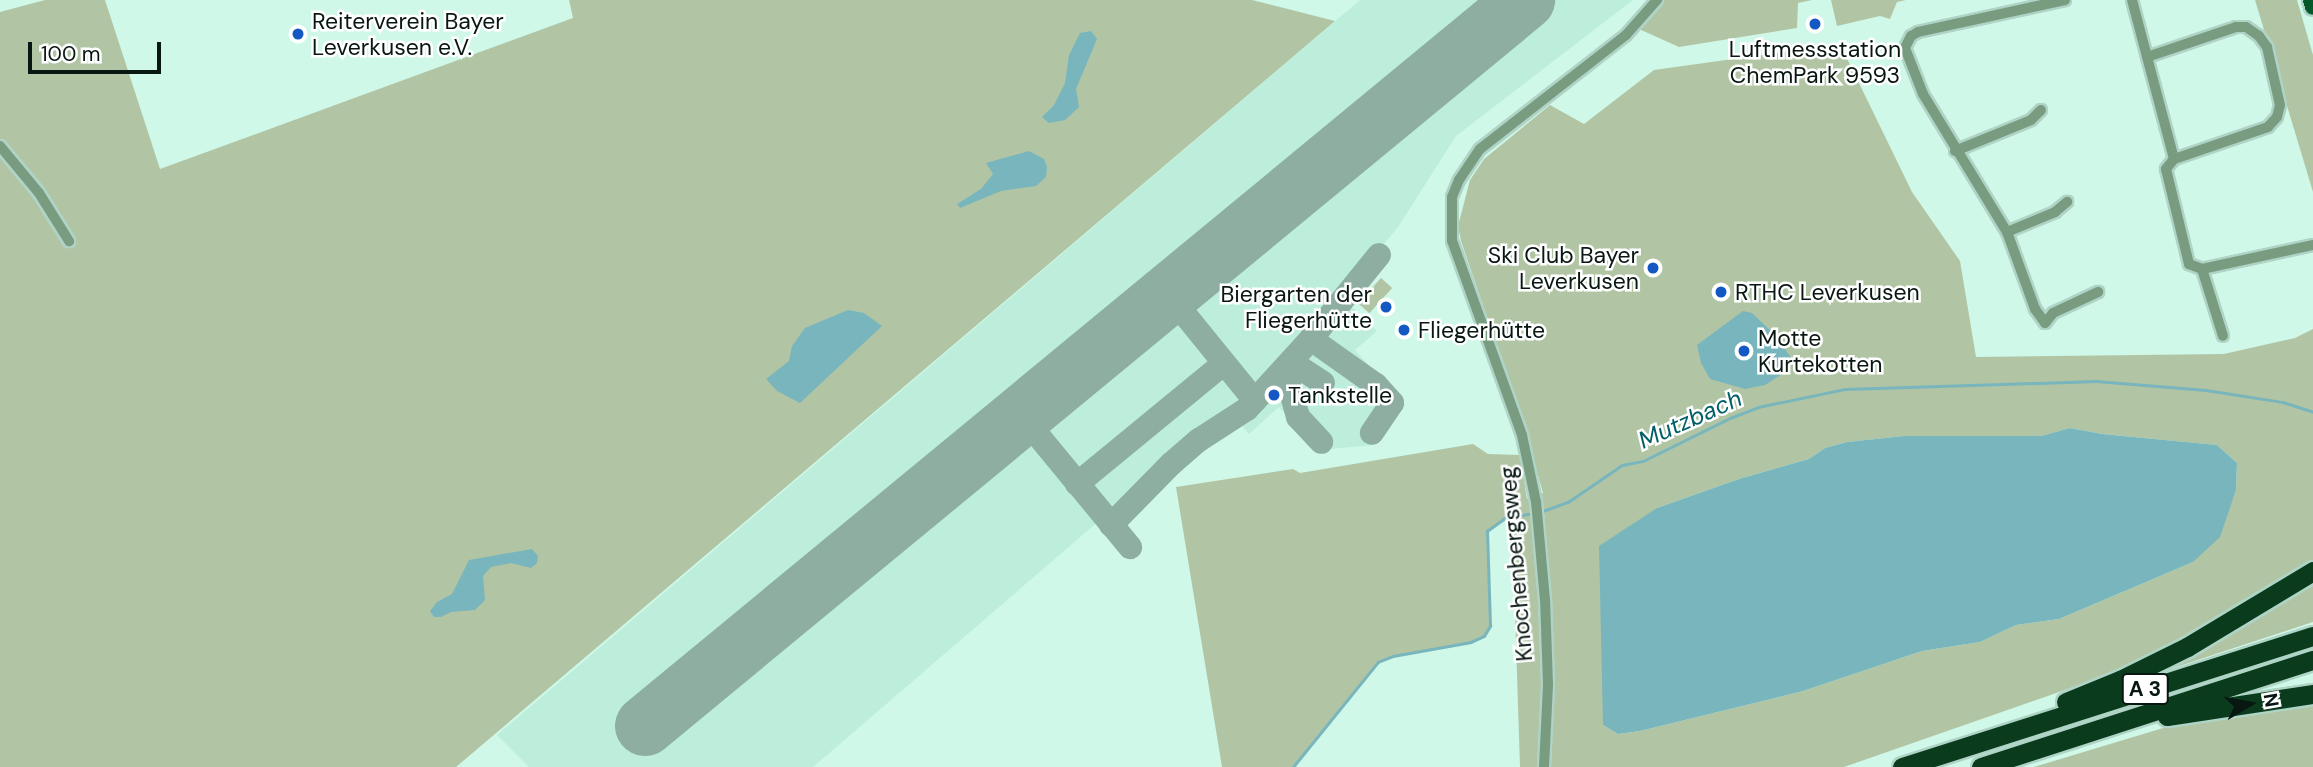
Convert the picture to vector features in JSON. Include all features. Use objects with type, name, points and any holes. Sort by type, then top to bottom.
[{"type":"highway","points":[[1977,743],[1998,725],[2076,698],[2155,664],[2313,571]]},
{"type":"highway","name":"A 3","points":[[1902,767],[2313,636]]},
{"type":"highway","name":"A 3","points":[[1981,767],[2313,660]]},
{"type":"highway","points":[[2138,716],[2170,716],[2313,694]]},
{"type":"main road","points":[[2311,0],[2313,7]]},
{"type":"street","name":"Knochenbergsweg","points":[[1544,767],[1547,656],[1536,502],[1521,435],[1452,241],[1452,197],[1459,180],[1480,149],[1626,35],[1657,0]]},
{"type":"street","points":[[2065,0],[2018,6],[1918,32],[1911,36],[1905,48],[1923,94],[1955,151],[2007,232],[2035,309],[2045,323],[2053,313],[2098,292]]},
{"type":"street","points":[[2132,0],[2174,159]]},
{"type":"street","points":[[2147,57],[2236,27],[2246,27],[2267,47],[2280,105],[2277,117],[2268,127],[2174,159],[2166,169],[2189,264],[2202,269],[2313,245]]},
{"type":"street","points":[[1955,151],[2031,120],[2041,110]]},
{"type":"street","points":[[0,146],[39,192],[69,241]]},
{"type":"street","points":[[2007,232],[2055,212],[2067,202]]},
{"type":"street","points":[[2202,269],[2223,336]]},
{"type":"shaded area","points":[[45,0],[105,0],[160,169],[573,18],[569,0],[1252,0],[1335,21],[456,767],[0,767],[0,12]]},
{"type":"shaded area","points":[[1360,0],[1633,0],[1456,136],[1398,227],[1341,297],[1377,331],[1355,350],[1402,403],[1374,445],[1319,450],[1279,407],[1249,434],[1228,410],[813,767],[529,767],[497,735]]},
{"type":"shaded area","points":[[1661,0],[1812,0],[1798,3],[1797,28],[1679,47],[1639,29]]},
{"type":"shaded area","points":[[1831,0],[1906,0],[1897,2],[1890,19],[1880,16],[1837,26]]},
{"type":"shaded area","points":[[2255,0],[2297,0],[2313,55],[2313,192]]},
{"type":"shaded area","points":[[1840,44],[1912,192],[1960,261],[1976,357],[2224,354],[2295,338],[2313,329],[2313,563],[2163,651],[2102,677],[1844,767],[1520,767],[1512,517],[1487,531],[1490,626],[1484,636],[1471,642],[1393,656],[1378,662],[1293,767],[1222,767],[1176,487],[1293,469],[1300,473],[1473,444],[1488,454],[1520,455],[1527,499],[1543,493],[1520,413],[1461,241],[1458,226],[1470,180],[1484,159],[1550,105],[1584,124],[1654,70]],"holes":[[[2070,428],[2102,434],[2217,445],[2237,463],[2236,490],[2228,511],[2193,562],[2059,619],[2016,625],[1980,642],[1922,651],[1803,691],[1640,731],[1618,734],[1603,725],[1603,635],[1657,508],[1739,479],[1809,459],[1825,448],[1847,442],[1904,436],[2041,436]]]},
{"type":"shaded area","points":[[1381,278],[1392,288],[1369,313],[1358,303]]},
{"type":"shaded area","points":[[2313,577],[2313,622],[2149,676]]},
{"type":"shaded area","points":[[2313,700],[2313,767],[2034,767],[2193,719]]},
{"type":"water","points":[[1091,31],[1097,39],[1076,89],[1079,107],[1065,120],[1049,123],[1042,117],[1054,105],[1065,83],[1069,55],[1080,33]]},
{"type":"water","points":[[1029,151],[1044,159],[1047,167],[1046,177],[1036,186],[1001,191],[960,208],[957,204],[981,189],[993,174],[986,163]]},
{"type":"water","points":[[848,310],[864,313],[882,326],[800,403],[777,391],[766,379],[789,361],[792,346],[805,328]]},
{"type":"water","points":[[1743,311],[1752,313],[1775,335],[1792,359],[1785,372],[1765,385],[1745,389],[1710,379],[1701,363],[1697,345]]},
{"type":"water","points":[[2070,428],[2102,434],[2217,445],[2237,463],[2236,490],[2220,537],[2193,562],[2059,619],[2016,625],[1980,642],[1922,651],[1803,691],[1640,731],[1618,734],[1603,725],[1599,546],[1657,508],[1739,479],[1809,459],[1825,448],[1847,442],[1904,436],[2041,436]]},
{"type":"water","points":[[532,549],[538,556],[537,563],[531,568],[511,563],[491,567],[483,576],[485,600],[475,610],[451,612],[441,617],[434,617],[430,611],[437,602],[452,594],[469,560]]},
{"type":"waterway","name":"Mutzbach","points":[[1540,512],[1568,502],[1622,465],[1643,461],[1730,418],[1758,407],[1845,389],[2096,381],[2206,390],[2283,402],[2313,412]]},
{"type":"waterway","name":"Mutzbach","points":[[1293,767],[1378,662],[1393,656],[1471,642],[1484,636],[1490,626],[1487,531],[1505,518],[1533,513]]},
{"type":"taxiway","points":[[1311,339],[1379,255]]},
{"type":"taxiway","points":[[1169,295],[1255,401]]},
{"type":"taxiway","points":[[1111,525],[1171,464],[1199,440],[1247,409],[1311,339],[1376,385],[1392,403],[1372,433]]},
{"type":"taxiway","points":[[1291,362],[1323,383]]},
{"type":"taxiway","points":[[1077,484],[1223,364]]},
{"type":"taxiway","points":[[1285,370],[1298,417],[1321,442]]},
{"type":"taxiway","points":[[1022,416],[1130,547]]},
{"type":"runway","points":[[645,726],[1525,0]]},
{"type":"place","name":"Luftmessstation ChemPark 9593","points":[[1815,24]]},
{"type":"place","name":"Reiterverein Bayer Leverkusen e.V.","points":[[298,34]]},
{"type":"place","name":"Ski Club Bayer Leverkusen","points":[[1653,268]]},
{"type":"place","name":"RTHC Leverkusen","points":[[1721,292]]},
{"type":"place","name":"Biergarten der Fliegerhütte","points":[[1386,307]]},
{"type":"place","name":"Fliegerhütte","points":[[1404,330]]},
{"type":"place","name":"Motte Kurtekotten","points":[[1744,351]]},
{"type":"place","name":"Tankstelle","points":[[1274,395]]}]
